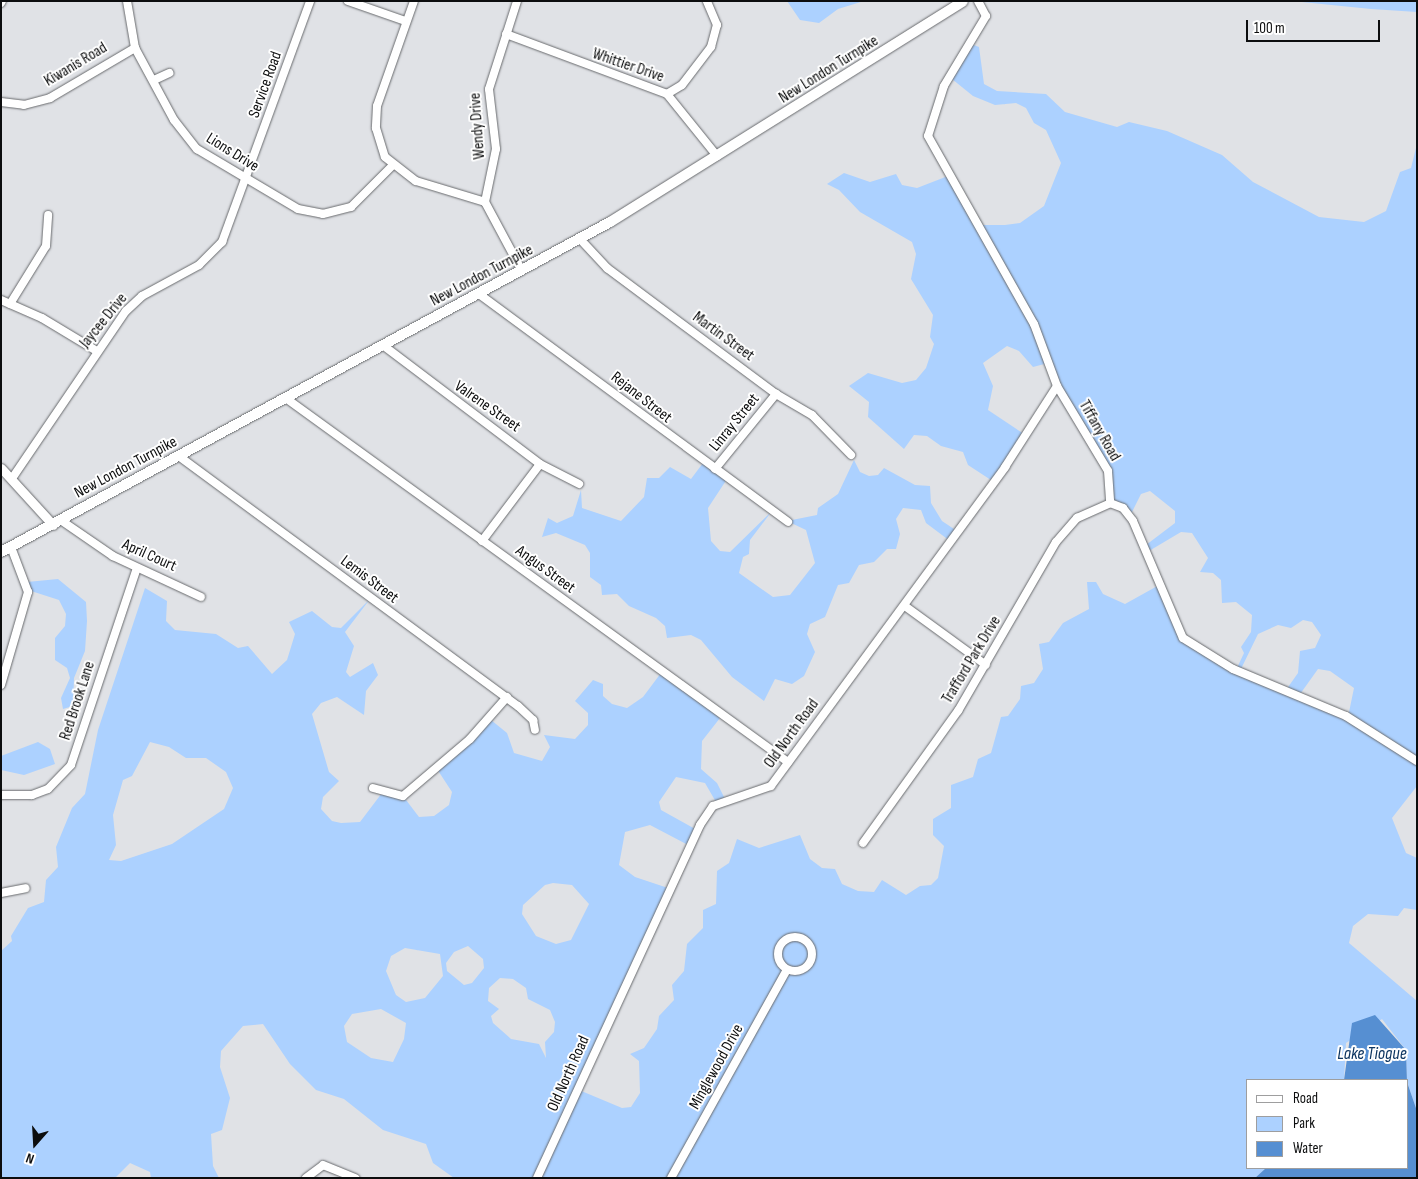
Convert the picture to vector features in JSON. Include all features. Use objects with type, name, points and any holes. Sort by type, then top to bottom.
[{"type":"main road","name":"New London Turnpike","points":[[1,552],[180,457],[580,239],[717,156],[963,1]]},
{"type":"street","name":"Lions Drive","points":[[127,1],[134,48],[186,139],[246,178],[298,209],[333,214],[351,207],[392,166]]},
{"type":"street","name":"Service Road","points":[[246,178],[310,1]]},
{"type":"street","points":[[348,1],[405,21]]},
{"type":"street","points":[[414,1],[405,21],[377,106],[376,128],[392,166],[429,186],[485,202],[522,271]]},
{"type":"street","name":"Wendy Drive","points":[[485,202],[496,149],[489,89],[517,1]]},
{"type":"street","points":[[668,94],[682,85],[711,47],[717,25],[707,1]]},
{"type":"street","name":"Tiffany Road","points":[[978,1],[986,16],[944,86],[928,136],[1034,324],[1057,386],[1108,472],[1110,503]]},
{"type":"street","name":"Whittier Drive","points":[[506,34],[668,94],[717,156]]},
{"type":"street","name":"Kiwanis Road","points":[[1,102],[24,105],[50,98],[134,48]]},
{"type":"street","points":[[154,80],[169,73]]},
{"type":"street","name":"Jaycee Drive","points":[[13,477],[95,350],[142,296],[199,265],[216,251],[227,232],[246,178]]},
{"type":"street","points":[[10,304],[46,246],[48,215]]},
{"type":"street","name":"Martin Street","points":[[580,239],[607,268],[776,394],[812,415],[851,455]]},
{"type":"street","name":"Rejane Street","points":[[479,294],[788,522]]},
{"type":"street","points":[[1,300],[95,350]]},
{"type":"street","name":"Valrene Street","points":[[384,346],[540,464],[579,484]]},
{"type":"street","name":"Old North Road","points":[[537,1178],[700,824],[713,806],[771,786],[905,606],[1057,386]]},
{"type":"street","name":"Linray Street","points":[[715,469],[776,394]]},
{"type":"street","name":"Angus Street","points":[[287,399],[788,762]]},
{"type":"street","name":"Lemis Street","points":[[180,457],[507,697],[533,720],[535,730]]},
{"type":"street","points":[[482,541],[540,464]]},
{"type":"street","points":[[1,468],[13,477],[57,523]]},
{"type":"street","points":[[1110,503],[1124,508],[1133,521],[1183,638],[1233,669],[1346,716],[1417,761]]},
{"type":"street","name":"Trafford Park Drive","points":[[863,843],[958,711],[1056,542],[1077,518],[1110,503]]},
{"type":"street","name":"April Court","points":[[57,523],[137,568],[159,574],[201,597]]},
{"type":"street","points":[[1,685],[28,592],[11,548]]},
{"type":"street","name":"Red Brook Lane","points":[[1,795],[24,796],[48,789],[71,766],[137,568]]},
{"type":"street","points":[[905,606],[986,664]]},
{"type":"street","points":[[373,788],[403,796],[470,739],[507,697]]},
{"type":"street","points":[[1,893],[26,888]]},
{"type":"street","points":[[802,938],[811,945],[807,966],[788,970],[778,952],[782,943],[802,938]]},
{"type":"street","name":"Minglewood Drive","points":[[671,1178],[788,970]]},
{"type":"street","points":[[306,1178],[323,1165],[355,1178]]},
{"type":"green space","points":[[787,1],[864,1],[838,9],[819,23],[800,20]]},
{"type":"green space","points":[[1292,1],[1417,1],[1417,12],[1371,9]]},
{"type":"green space","points":[[971,44],[979,47],[984,84],[997,91],[1046,94],[1065,112],[1117,127],[1129,122],[1167,131],[1222,155],[1253,182],[1319,217],[1364,222],[1386,211],[1400,172],[1411,168],[1417,144],[1417,786],[1392,818],[1406,853],[1417,858],[1417,910],[1404,908],[1398,916],[1368,914],[1353,926],[1349,943],[1417,1001],[1417,1111],[1407,1079],[1406,1050],[1382,1019],[1346,1043],[1344,1079],[1246,1079],[1246,1169],[1265,1169],[1255,1178],[454,1178],[433,1163],[426,1144],[383,1130],[344,1099],[316,1090],[290,1064],[263,1024],[243,1026],[221,1051],[220,1067],[230,1098],[222,1130],[211,1134],[213,1166],[219,1178],[151,1178],[150,1172],[130,1163],[115,1178],[1,1178],[1,951],[12,941],[11,936],[28,908],[44,902],[46,880],[58,867],[56,847],[72,808],[85,794],[98,730],[145,588],[167,601],[166,621],[175,630],[216,634],[238,648],[248,646],[272,674],[287,660],[295,634],[289,622],[312,611],[332,627],[341,628],[370,599],[345,632],[354,646],[346,672],[350,677],[373,663],[378,675],[366,691],[364,715],[337,697],[321,703],[312,714],[329,772],[339,781],[323,797],[321,809],[332,821],[341,823],[360,822],[385,789],[403,796],[419,817],[434,816],[449,805],[452,792],[437,769],[491,720],[507,733],[514,753],[542,761],[550,747],[544,735],[575,739],[588,725],[588,713],[575,701],[593,680],[603,684],[603,696],[612,704],[627,708],[643,697],[661,673],[720,718],[702,741],[701,769],[717,783],[725,799],[716,802],[705,783],[676,777],[659,802],[661,810],[697,830],[690,846],[650,825],[625,832],[619,865],[635,877],[671,889],[579,1090],[622,1108],[631,1107],[640,1093],[639,1061],[630,1054],[644,1048],[657,1029],[659,1016],[674,1000],[672,985],[684,971],[687,944],[703,928],[703,910],[716,904],[717,871],[729,863],[737,839],[759,848],[800,835],[810,859],[822,868],[835,869],[842,884],[858,891],[874,892],[882,880],[906,895],[920,886],[931,885],[938,878],[944,846],[933,835],[933,819],[951,808],[951,785],[973,777],[978,759],[991,753],[1001,717],[1008,716],[1020,699],[1021,686],[1034,683],[1043,669],[1039,644],[1049,642],[1063,623],[1089,609],[1087,582],[1096,582],[1103,594],[1125,604],[1161,584],[1183,639],[1237,668],[1244,653],[1241,647],[1251,632],[1252,615],[1236,602],[1222,603],[1221,580],[1213,573],[1200,572],[1208,558],[1192,533],[1181,532],[1149,551],[1146,545],[1175,523],[1175,511],[1150,491],[1141,494],[1130,516],[1110,503],[1108,471],[1048,363],[1033,367],[1019,351],[1007,346],[983,363],[993,386],[988,410],[1027,436],[994,482],[968,465],[963,452],[941,446],[927,436],[914,435],[904,449],[868,417],[869,402],[849,386],[868,373],[902,383],[916,380],[926,368],[934,344],[930,337],[933,315],[911,279],[916,254],[912,242],[860,212],[839,190],[827,184],[844,173],[870,182],[896,174],[902,185],[917,188],[948,176],[977,225],[1020,223],[1044,206],[1061,163],[1046,130],[1034,123],[1026,108],[1016,103],[995,105],[973,96],[952,79]],"holes":[[[1303,620],[1312,622],[1321,635],[1315,648],[1300,651],[1298,673],[1286,690],[1240,671],[1258,634],[1278,625],[1291,628]],[[1318,669],[1330,671],[1354,688],[1348,717],[1298,697]],[[150,742],[169,747],[186,758],[206,758],[226,772],[233,788],[224,809],[172,844],[121,861],[109,860],[116,845],[113,815],[123,780],[132,776]],[[553,883],[572,885],[589,904],[571,940],[556,944],[536,936],[522,914],[523,905],[545,885]],[[468,946],[483,959],[484,968],[472,983],[464,985],[447,971],[446,963],[454,952]],[[405,948],[440,954],[443,976],[425,998],[406,1002],[396,995],[386,971],[391,956]],[[500,978],[513,979],[526,988],[528,999],[550,1010],[555,1022],[554,1032],[545,1042],[546,1058],[539,1044],[511,1039],[493,1023],[491,1016],[499,1009],[488,1001],[489,988]],[[381,1009],[406,1023],[404,1039],[393,1062],[371,1058],[347,1042],[344,1026],[352,1014]]]},
{"type":"green space","points":[[854,460],[860,472],[869,476],[878,475],[884,468],[915,485],[930,486],[931,503],[942,521],[957,531],[950,541],[926,523],[921,510],[903,508],[896,519],[900,534],[896,549],[887,549],[874,562],[859,565],[849,583],[838,585],[825,617],[810,624],[807,634],[815,652],[804,676],[792,684],[775,679],[764,701],[732,677],[701,640],[691,635],[667,638],[665,626],[656,618],[629,606],[617,594],[602,595],[601,585],[590,577],[590,553],[585,545],[556,533],[542,537],[548,518],[557,523],[573,516],[581,490],[582,508],[621,521],[644,497],[647,478],[659,478],[670,467],[691,479],[703,463],[727,479],[708,508],[711,541],[720,551],[730,552],[772,511],[750,540],[749,554],[743,557],[739,573],[773,597],[790,595],[815,563],[806,530],[787,521],[817,515],[818,508],[838,494]]},
{"type":"green space","points":[[58,579],[86,602],[87,621],[85,651],[74,678],[73,706],[63,709],[61,698],[70,678],[67,668],[55,660],[55,638],[65,626],[66,614],[59,600],[28,590],[27,582]]},
{"type":"green space","points":[[38,742],[50,749],[55,764],[24,775],[1,770],[1,756]]},
{"type":"water","name":"Lake Tiogue","points":[[1375,1015],[1406,1050],[1407,1079],[1344,1079],[1352,1023]]},
{"type":"water","points":[[1408,1085],[1417,1111],[1417,1178],[1255,1178],[1265,1169],[1408,1169]]}]
